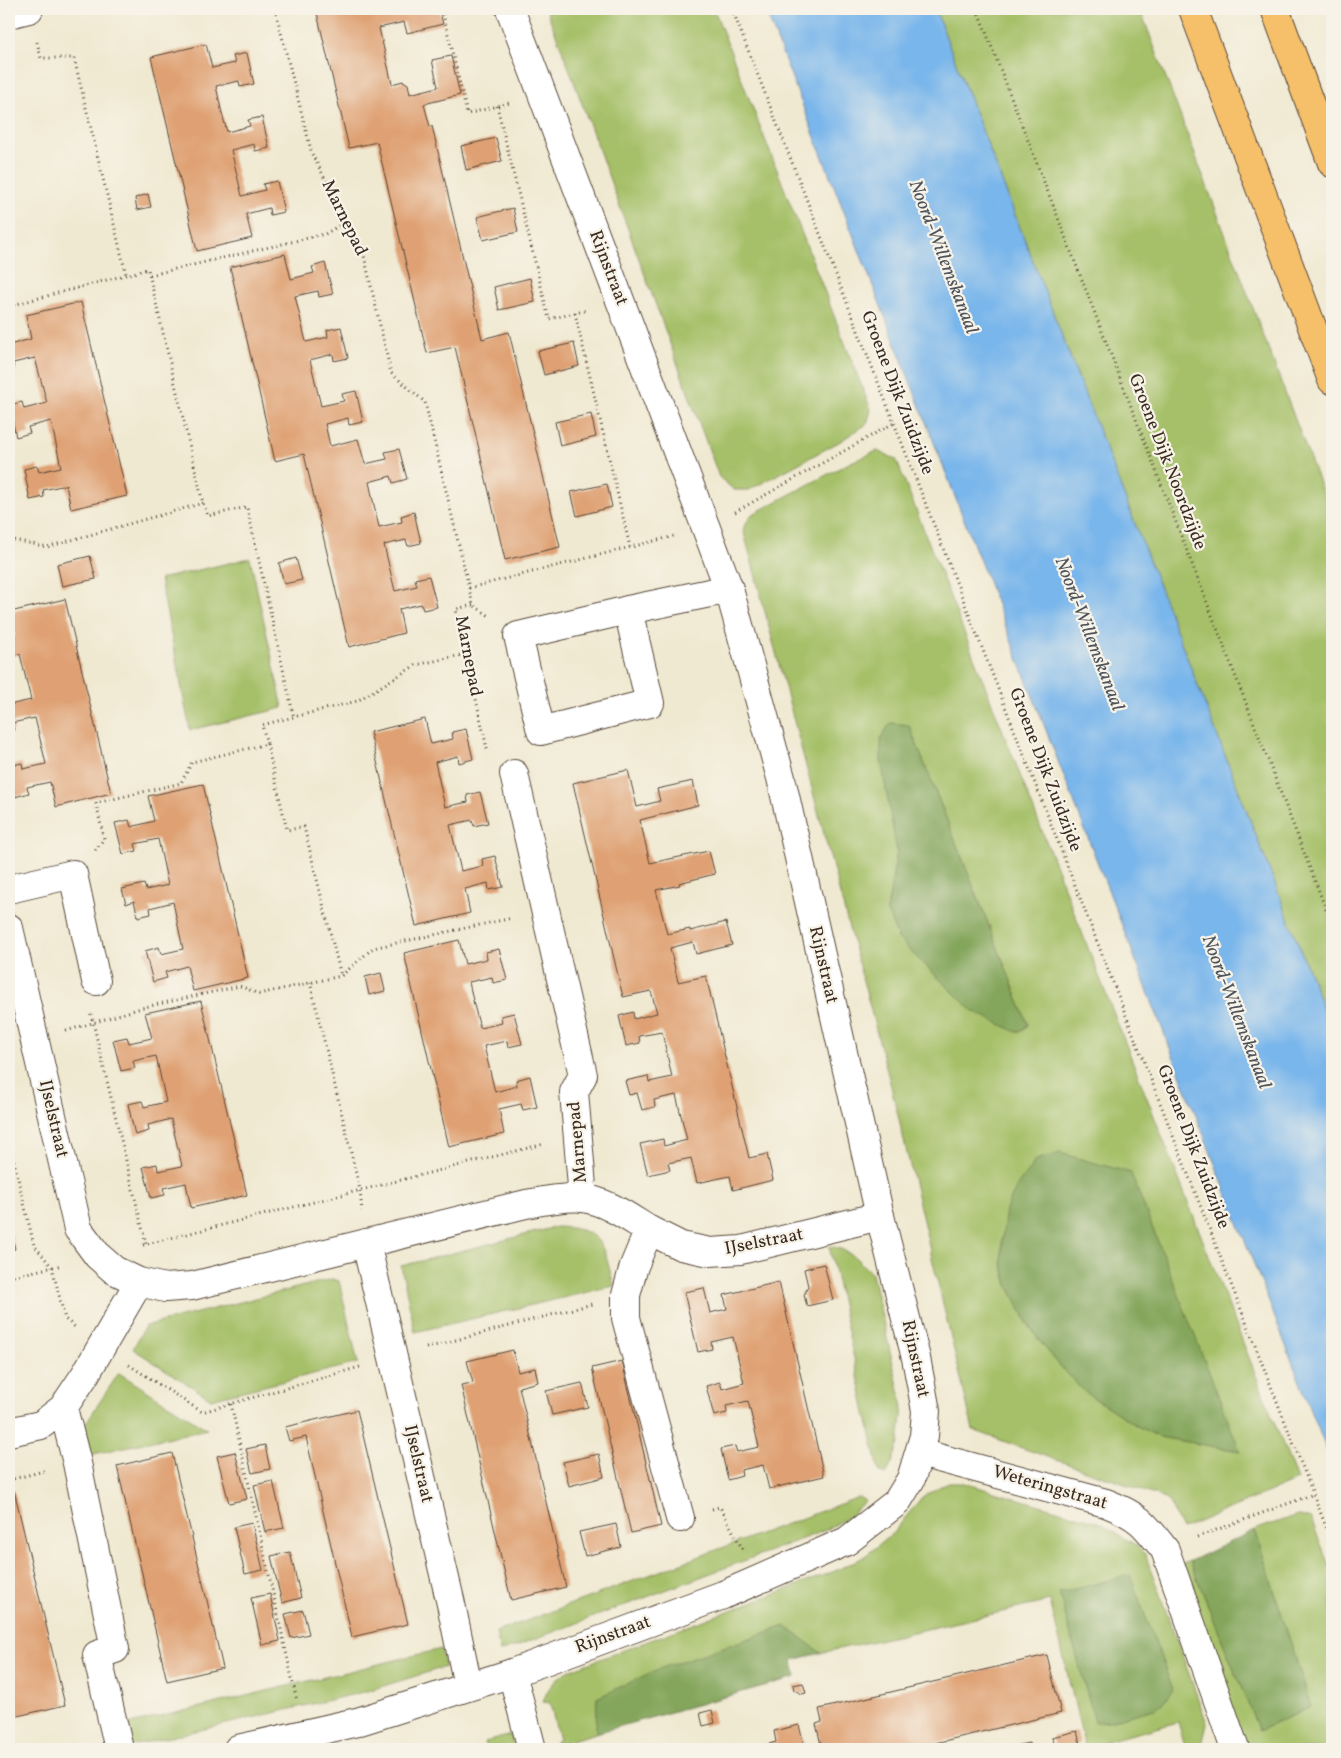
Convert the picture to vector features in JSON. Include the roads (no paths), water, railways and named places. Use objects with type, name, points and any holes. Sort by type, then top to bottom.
[{"type":"highway","points":[[1193,9],[1332,380]]},
{"type":"highway","points":[[1275,9],[1332,163]]},
{"type":"street","points":[[9,14],[29,9]]},
{"type":"street","name":"Rijnstraat","points":[[238,1749],[357,1722],[512,1673],[714,1598],[847,1541],[897,1502],[911,1479],[924,1436],[926,1411],[916,1358],[880,1216],[781,778],[729,589],[510,9]]},
{"type":"street","points":[[628,610],[650,703],[540,731],[518,636],[628,610],[729,589]]},
{"type":"street","name":"Marnepad","points":[[514,774],[583,1075],[574,1092],[583,1198]]},
{"type":"street","points":[[9,888],[72,874],[96,981]]},
{"type":"street","name":"IJselstraat","points":[[9,928],[78,1230],[98,1256],[114,1270],[139,1282],[165,1288],[192,1286],[526,1204],[583,1198],[611,1207],[649,1230],[681,1246],[710,1252],[741,1250],[880,1216]]},
{"type":"street","points":[[649,1230],[634,1266],[626,1295],[626,1318],[680,1518]]},
{"type":"street","name":"IJselstraat","points":[[366,1243],[452,1604],[468,1686]]},
{"type":"street","points":[[9,1432],[41,1425],[63,1408],[102,1347],[139,1282]]},
{"type":"street","points":[[63,1408],[77,1463],[115,1649],[97,1655],[119,1749]]},
{"type":"street","name":"Weteringstraat","points":[[920,1453],[1106,1503],[1126,1511],[1144,1522],[1165,1550],[1235,1749]]},
{"type":"street","points":[[512,1673],[532,1749]]},
{"type":"water","name":"Noord-Willemskanaal","points":[[765,9],[935,9],[1332,1031],[1332,1464]]}]
